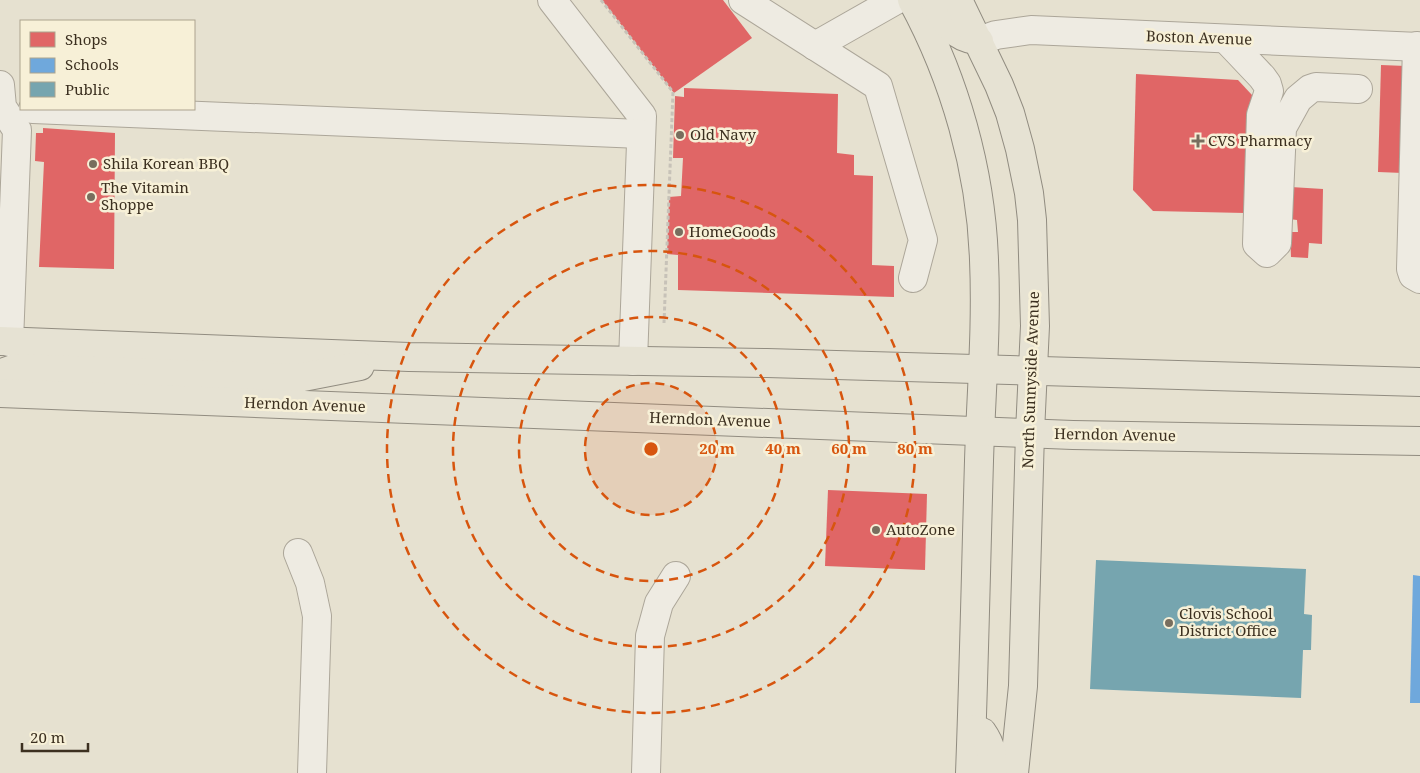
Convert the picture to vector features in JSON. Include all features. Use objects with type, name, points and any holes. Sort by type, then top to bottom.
[{"type":"main road","points":[[912,0],[946,76],[968,150],[977,189],[984,260],[986,324],[980,430],[970,773]]},
{"type":"main road","points":[[934,0],[942,16],[956,34],[967,40],[978,41]]},
{"type":"main road","name":"North Sunnyside Avenue","points":[[958,0],[999,85],[1010,113],[1029,193],[1034,254],[1034,326],[1023,686],[1014,773]]},
{"type":"main road","points":[[3,346],[408,357],[767,363],[1420,382]]},
{"type":"main road","points":[[0,376],[2,373],[16,368],[298,378],[408,357]]},
{"type":"main road","name":"Herndon Avenue","points":[[0,393],[1073,434],[1420,441]]},
{"type":"main road","points":[[972,729],[982,732],[989,744],[993,753],[992,773]]},
{"type":"street","points":[[552,0],[642,116],[633,361]]},
{"type":"street","points":[[743,0],[878,86],[923,240],[913,278]]},
{"type":"street","points":[[815,46],[896,0]]},
{"type":"street","name":"Boston Avenue","points":[[978,41],[996,35],[1031,30],[1418,47]]},
{"type":"street","points":[[1226,39],[1262,77],[1267,84],[1269,92],[1261,115],[1257,244],[1267,253],[1277,244],[1282,128],[1294,106],[1304,92],[1316,87],[1358,90]]},
{"type":"street","points":[[1418,47],[1411,269],[1413,275],[1420,278]]},
{"type":"street","points":[[3,346],[17,130],[5,104]]},
{"type":"street","points":[[57,110],[641,134]]},
{"type":"street","points":[[298,553],[310,583],[317,616],[312,773]]},
{"type":"street","points":[[646,773],[650,636],[658,602],[676,576]]},
{"type":"building: Shops","points":[[602,0],[723,0],[752,38],[674,93]]},
{"type":"building: Shops","points":[[1381,65],[1406,66],[1403,173],[1378,172]]},
{"type":"building: Shops","name":"CVS Pharmacy","points":[[1136,74],[1238,80],[1252,95],[1245,213],[1153,211],[1133,190]]},
{"type":"building: Shops","points":[[684,88],[838,94],[837,153],[854,155],[854,175],[873,176],[872,265],[894,266],[894,297],[678,290],[678,255],[667,254],[669,197],[681,196],[683,158],[673,158],[675,96],[684,97]]},
{"type":"building: Shops","points":[[43,128],[115,133],[114,269],[39,267],[44,162],[35,161],[36,133],[43,133]]},
{"type":"building: Shops","points":[[1291,187],[1323,189],[1322,244],[1309,243],[1308,258],[1291,257],[1290,232],[1298,232],[1297,220],[1289,219]]},
{"type":"building: Shops","name":"AutoZone","points":[[828,490],[927,494],[925,570],[825,566]]},
{"type":"building: Schools","points":[[1413,575],[1420,576],[1420,703],[1410,703]]},
{"type":"building: Public","points":[[1096,560],[1306,569],[1304,614],[1312,615],[1311,650],[1303,650],[1301,698],[1090,689]]},
{"type":"place","name":"Old Navy","points":[[680,135]]},
{"type":"place","name":"CVS Pharmacy","points":[[1198,141]]},
{"type":"place","name":"Shila Korean BBQ","points":[[93,164]]},
{"type":"place","name":"The Vitamin Shoppe","points":[[91,197]]},
{"type":"place","name":"HomeGoods","points":[[679,232]]},
{"type":"place","name":"AutoZone","points":[[876,530]]},
{"type":"place","name":"Clovis School District Office","points":[[1169,623]]}]
